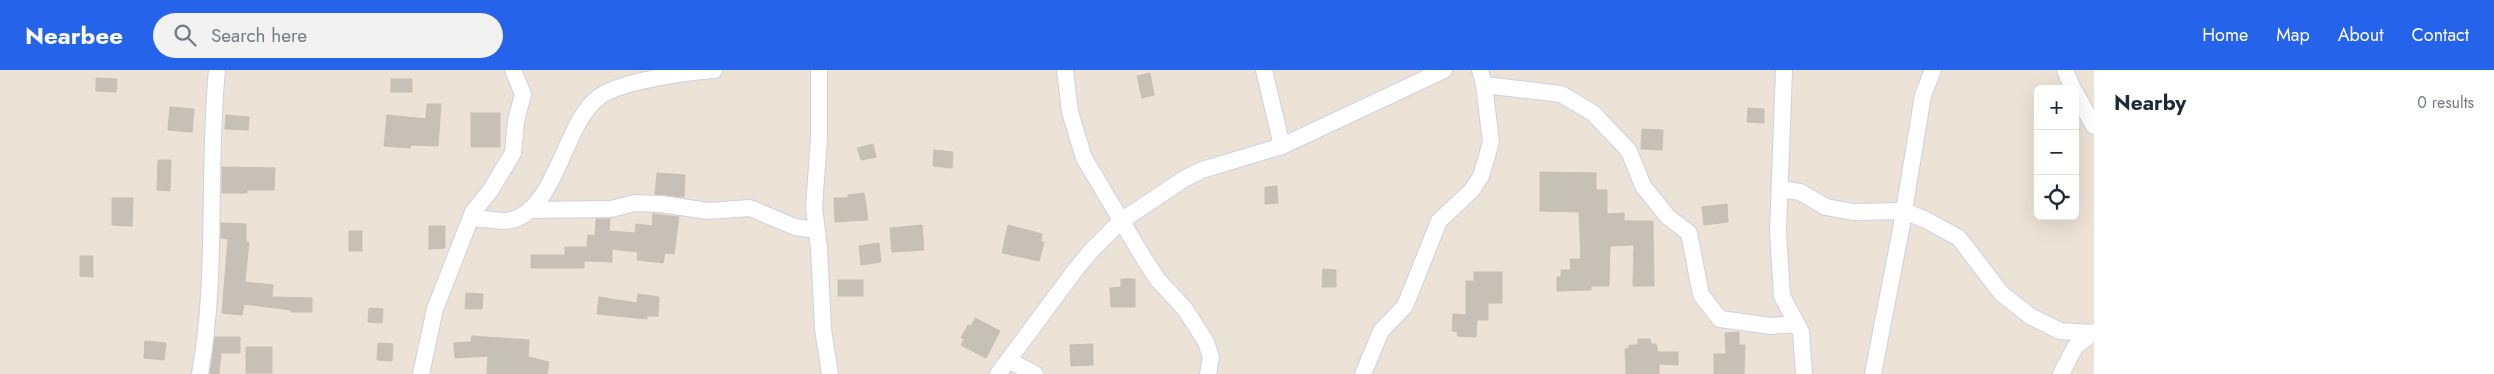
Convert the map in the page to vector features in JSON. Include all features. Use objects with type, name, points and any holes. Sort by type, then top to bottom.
[{"type":"street","points":[[200,374],[206,342],[217,70]]},
{"type":"street","points":[[420,374],[436,309],[473,212],[490,191],[514,153],[516,121],[523,94],[513,70]]},
{"type":"street","points":[[529,210],[559,167],[576,123],[600,96],[612,90],[653,80],[714,70]]},
{"type":"street","points":[[819,70],[819,138],[813,196],[819,248],[825,344],[830,374]]},
{"type":"street","points":[[1065,70],[1076,136],[1084,158],[1158,280],[1185,309],[1206,342],[1212,357],[1208,374]]},
{"type":"street","points":[[1264,70],[1282,146]]},
{"type":"street","points":[[998,374],[1010,361],[1081,263],[1121,221],[1184,179],[1202,170],[1282,146],[1444,70]]},
{"type":"street","points":[[1784,70],[1778,232],[1782,296],[1801,332],[1804,374]]},
{"type":"street","points":[[1874,374],[1923,95],[1933,70]]},
{"type":"street","points":[[2065,70],[2071,85]]},
{"type":"street","points":[[1363,374],[1381,331],[1405,306],[1439,221],[1472,190],[1481,176],[1491,142],[1482,78],[1560,94],[1593,113],[1628,151],[1643,186],[1668,217],[1689,233],[1701,295],[1720,320],[1771,326],[1797,324]]},
{"type":"street","points":[[2079,99],[2094,126]]},
{"type":"street","points":[[1780,189],[1800,192],[1826,208],[1853,212],[1904,211],[1926,220],[1959,238],[2001,293],[2030,316],[2060,331],[2093,332]]},
{"type":"street","points":[[480,219],[507,221],[529,210],[611,209],[635,203],[661,204],[708,211],[750,208],[795,227],[816,230]]},
{"type":"street","points":[[2061,374],[2075,347],[2093,332]]},
{"type":"street","points":[[1010,361],[1035,374]]},
{"type":"building","points":[[1150,73],[1154,95],[1142,98],[1137,76]]},
{"type":"building","points":[[96,78],[117,79],[116,92],[96,91]]},
{"type":"building","points":[[391,79],[412,79],[412,92],[391,92]]},
{"type":"building","points":[[427,104],[441,104],[438,146],[411,145],[410,148],[384,146],[387,115],[426,119]]},
{"type":"building","points":[[170,107],[194,109],[192,132],[168,130]]},
{"type":"building","points":[[1748,108],[1764,109],[1764,123],[1747,122]]},
{"type":"building","points":[[471,113],[500,113],[500,147],[471,147]]},
{"type":"building","points":[[226,115],[249,117],[248,130],[225,129]]},
{"type":"building","points":[[1642,129],[1663,130],[1662,150],[1641,149]]},
{"type":"building","points":[[873,144],[876,157],[861,160],[857,148]]},
{"type":"building","points":[[934,150],[953,152],[952,168],[933,166]]},
{"type":"building","points":[[158,160],[171,160],[170,191],[157,190]]},
{"type":"building","points":[[222,167],[275,168],[274,190],[247,190],[247,193],[222,193]]},
{"type":"building","points":[[1540,172],[1596,173],[1596,190],[1607,190],[1607,214],[1624,213],[1624,221],[1653,221],[1654,286],[1633,286],[1634,245],[1610,246],[1609,286],[1591,286],[1591,290],[1557,291],[1557,277],[1561,277],[1561,270],[1571,270],[1570,259],[1581,259],[1579,212],[1540,211]]},
{"type":"building","points":[[657,173],[685,175],[684,197],[655,194]]},
{"type":"building","points":[[1277,186],[1278,203],[1265,204],[1265,187]]},
{"type":"building","points":[[864,193],[868,220],[835,222],[834,198],[848,198],[848,195]]},
{"type":"building","points":[[112,198],[133,198],[132,226],[112,225]]},
{"type":"building","points":[[1727,204],[1728,222],[1704,225],[1702,207]]},
{"type":"building","points":[[653,214],[679,217],[674,254],[665,253],[663,263],[637,260],[638,252],[612,249],[612,262],[584,261],[584,268],[531,268],[531,255],[565,255],[565,247],[587,247],[588,235],[595,236],[596,219],[610,219],[609,231],[635,233],[636,224],[652,226]]},
{"type":"building","points":[[221,223],[246,224],[246,242],[249,242],[245,282],[273,285],[272,297],[312,298],[312,312],[291,312],[291,310],[244,304],[242,315],[222,313],[228,239],[221,238]]},
{"type":"building","points":[[922,225],[924,250],[892,252],[890,228]]},
{"type":"building","points":[[1008,225],[1042,234],[1041,242],[1044,242],[1039,261],[1002,253]]},
{"type":"building","points":[[429,226],[445,226],[445,248],[429,249]]},
{"type":"building","points":[[349,231],[362,231],[362,251],[349,251]]},
{"type":"building","points":[[879,243],[881,262],[861,265],[859,246]]},
{"type":"building","points":[[80,256],[93,256],[93,277],[80,276]]},
{"type":"building","points":[[1323,269],[1336,270],[1336,287],[1322,287]]},
{"type":"building","points":[[1474,272],[1502,272],[1502,303],[1488,303],[1488,320],[1477,320],[1476,337],[1457,336],[1458,332],[1452,331],[1453,314],[1466,315],[1466,281],[1474,281]]},
{"type":"building","points":[[1121,279],[1135,279],[1135,307],[1111,307],[1110,288],[1121,287]]},
{"type":"building","points":[[838,280],[863,280],[863,296],[838,296]]},
{"type":"building","points":[[466,293],[483,294],[482,309],[465,309]]},
{"type":"building","points":[[638,294],[659,297],[658,316],[647,316],[647,319],[597,314],[599,297],[637,303]]},
{"type":"building","points":[[369,308],[383,309],[382,323],[368,322]]},
{"type":"building","points":[[975,318],[1000,331],[986,358],[961,345],[964,339],[961,338],[968,325],[971,326]]},
{"type":"building","points":[[1739,332],[1739,345],[1745,345],[1744,374],[1714,374],[1714,354],[1726,354],[1725,333]]},
{"type":"building","points":[[472,336],[529,340],[528,357],[549,362],[547,374],[487,374],[488,356],[455,358],[454,343],[471,342]]},
{"type":"building","points":[[215,337],[240,337],[240,353],[221,353],[219,374],[210,374]]},
{"type":"building","points":[[1638,339],[1650,339],[1651,344],[1656,344],[1658,352],[1678,352],[1678,365],[1659,364],[1659,374],[1626,374],[1625,349],[1629,348],[1629,345],[1638,345]]},
{"type":"building","points":[[145,341],[166,343],[164,360],[144,358]]},
{"type":"building","points":[[378,343],[393,344],[392,361],[377,360]]},
{"type":"building","points":[[1093,344],[1093,365],[1071,366],[1070,345]]},
{"type":"building","points":[[246,347],[272,347],[272,373],[246,373]]}]
